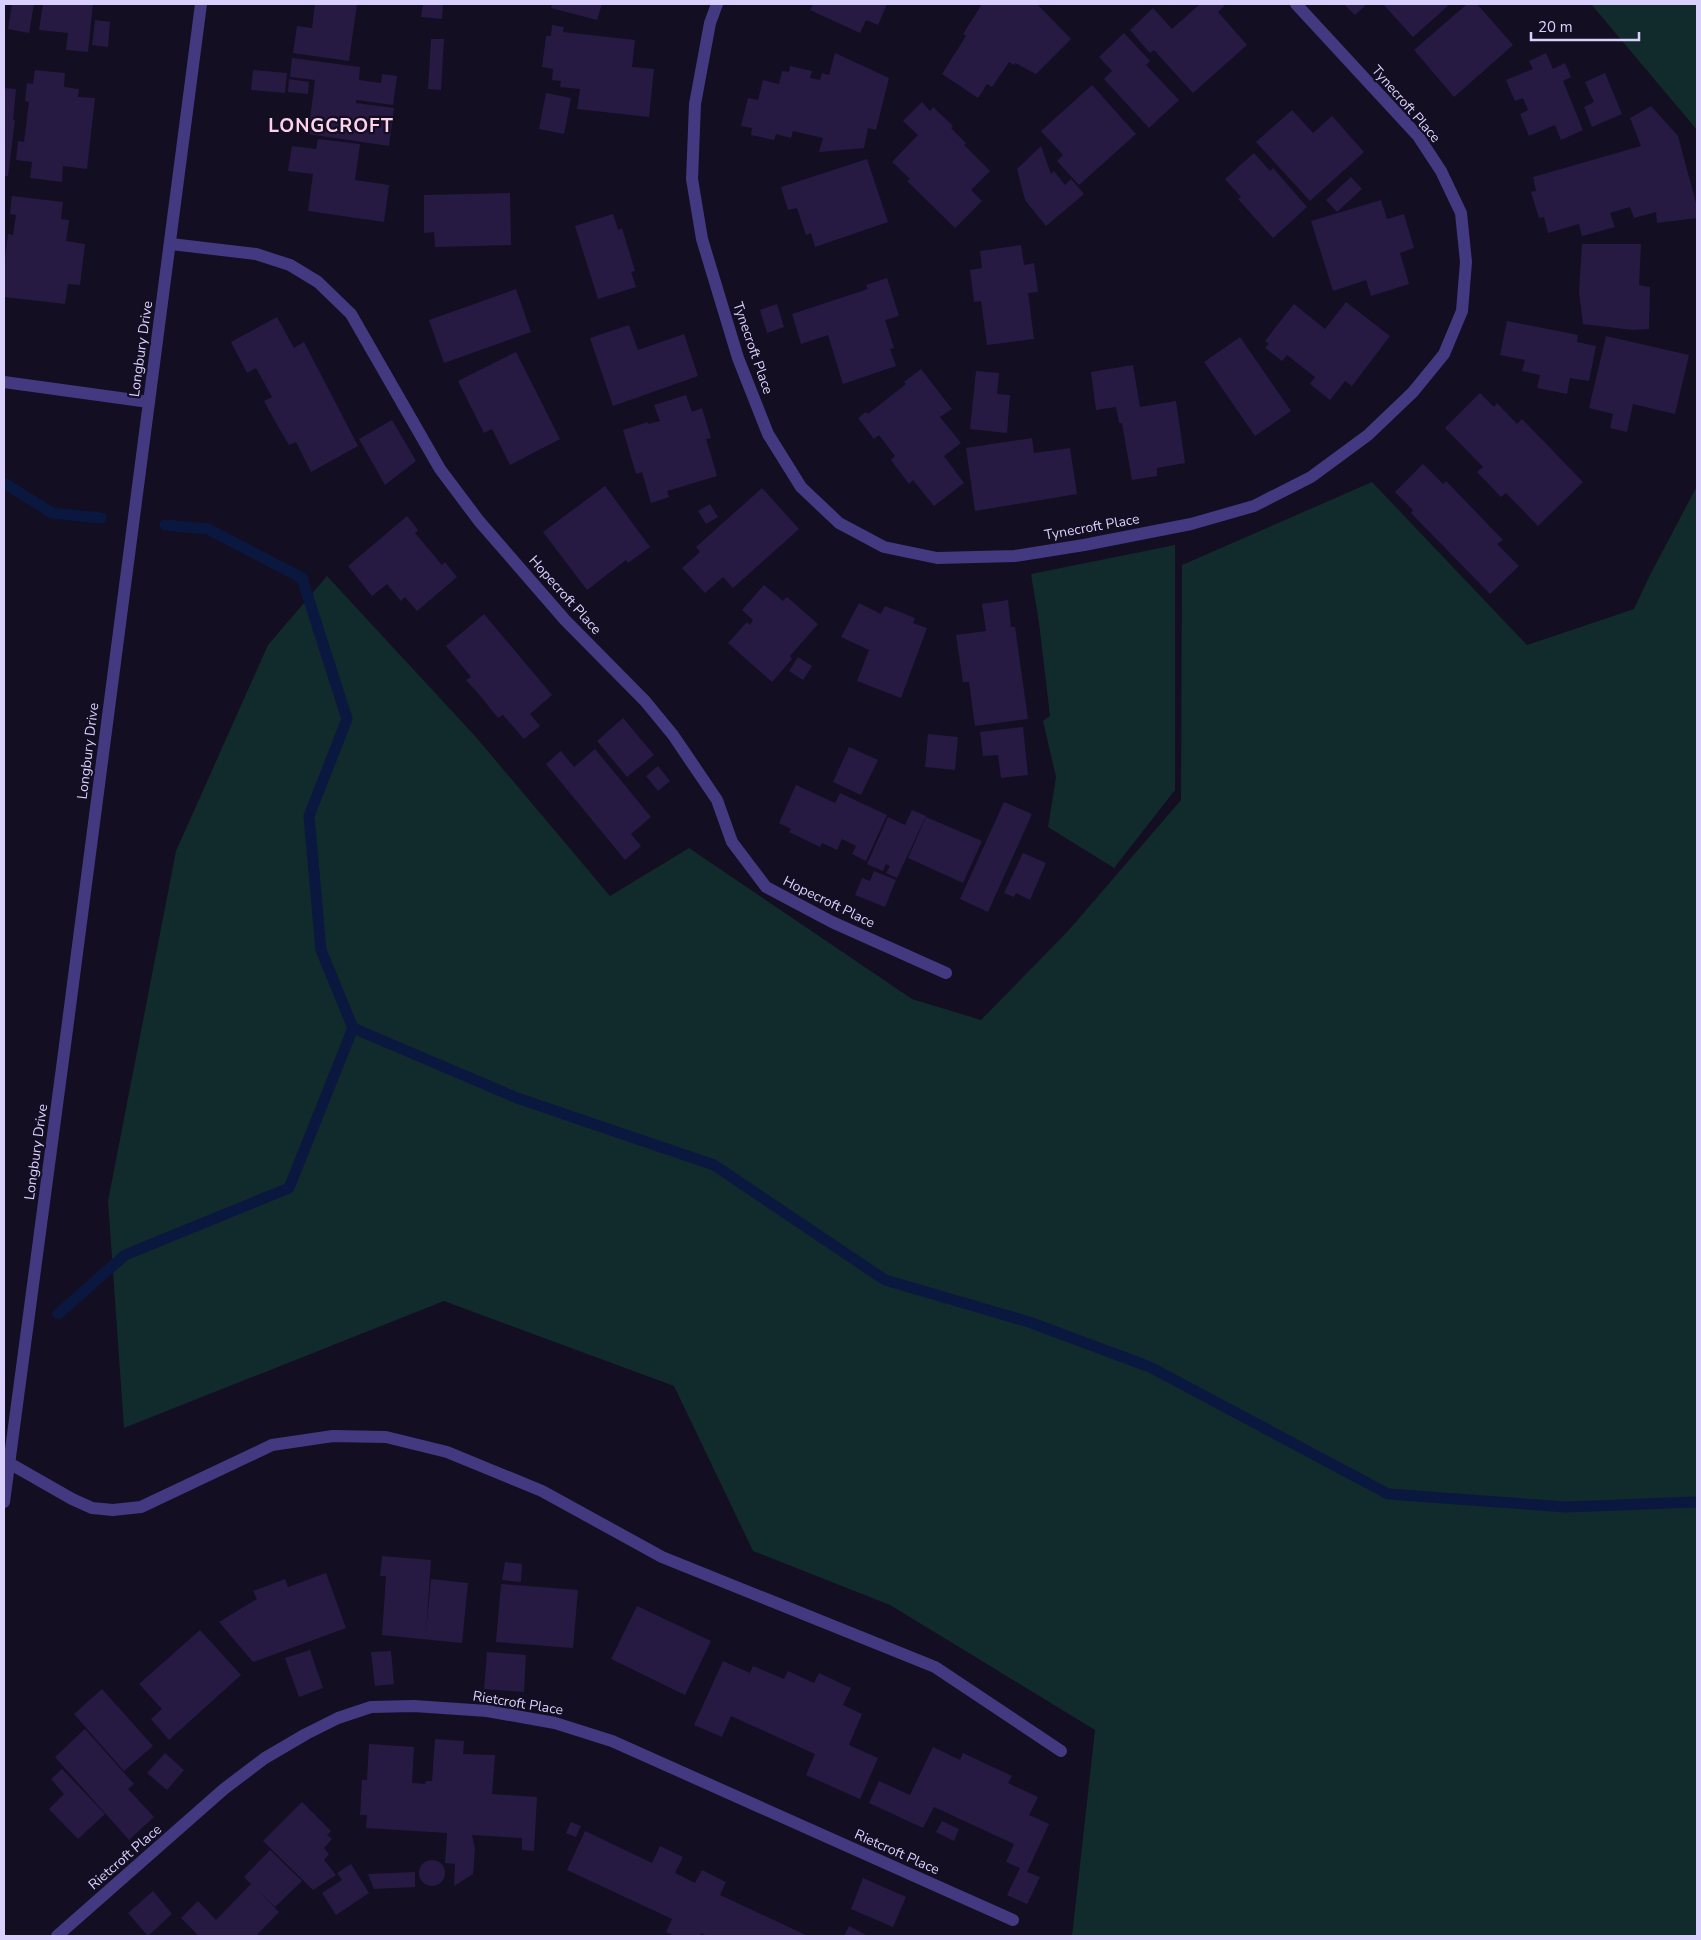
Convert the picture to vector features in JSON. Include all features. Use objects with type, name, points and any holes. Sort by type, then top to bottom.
[{"type":"street","name":"Longbury Drive","points":[[4,1502],[171,244],[201,4]]},
{"type":"street","name":"Tynecroft Place","points":[[718,4],[710,23],[695,104],[692,179],[702,240],[738,358],[768,434],[801,487],[839,523],[884,547],[937,558],[1015,556],[1084,545],[1191,524],[1254,506],[1311,477],[1368,435],[1413,392],[1444,354],[1462,311],[1466,262],[1461,213],[1441,171],[1418,136],[1296,4]]},
{"type":"street","name":"Hopecroft Place","points":[[171,244],[256,254],[290,265],[318,282],[351,314],[440,469],[479,521],[565,620],[645,700],[673,734],[717,800],[732,842],[766,888],[832,922],[946,973]]},
{"type":"street","points":[[4,382],[149,402]]},
{"type":"street","points":[[9,1463],[72,1499],[92,1508],[113,1510],[141,1507],[272,1444],[333,1436],[386,1437],[447,1452],[542,1491],[662,1557],[934,1667],[1061,1751]]},
{"type":"street","name":"Rietcroft Place","points":[[57,1936],[224,1789],[265,1758],[338,1718],[371,1707],[414,1706],[487,1711],[555,1723],[612,1741],[1012,1920]]},
{"type":"green space","points":[[1591,4],[1697,4],[1697,130]]},
{"type":"green space","points":[[1372,482],[1527,645],[1634,609],[1697,486],[1697,1936],[1072,1936],[1095,1730],[890,1605],[753,1551],[674,1386],[444,1301],[124,1428],[108,1201],[176,851],[268,645],[327,576],[475,736],[610,896],[689,848],[912,999],[981,1020],[1068,931],[1181,800],[1182,565]]},
{"type":"green space","points":[[1175,545],[1175,790],[1114,868],[1048,827],[1056,777],[1043,721],[1050,716],[1031,574]]},
{"type":"building","points":[[12,4],[34,4],[29,33],[8,29]]},
{"type":"building","points":[[43,4],[93,4],[88,52],[66,50],[68,33],[39,30]]},
{"type":"building","points":[[315,4],[357,4],[349,61],[293,53],[297,26],[312,28]]},
{"type":"building","points":[[423,4],[443,4],[442,19],[421,17]]},
{"type":"building","points":[[552,4],[602,4],[597,20],[551,8]]},
{"type":"building","points":[[813,4],[887,4],[878,25],[866,20],[860,33],[810,10]]},
{"type":"building","points":[[982,4],[1037,4],[1071,39],[1036,74],[1015,63],[1014,65],[1009,62],[992,87],[987,84],[978,98],[942,74],[966,36],[963,34]]},
{"type":"building","points":[[1200,4],[1224,4],[1218,12],[1247,45],[1193,93],[1154,50],[1150,53],[1130,30],[1153,8],[1172,29]]},
{"type":"building","points":[[1344,4],[1367,4],[1355,15]]},
{"type":"building","points":[[1383,4],[1450,4],[1413,37]]},
{"type":"building","points":[[1467,4],[1477,4],[1513,45],[1454,97],[1414,50]]},
{"type":"building","points":[[95,20],[110,22],[108,47],[92,45]]},
{"type":"building","points":[[552,25],[564,27],[563,32],[635,40],[632,67],[654,69],[649,117],[577,109],[580,89],[560,87],[561,81],[552,80],[553,69],[542,67],[546,36],[551,36]]},
{"type":"building","points":[[1124,33],[1150,61],[1146,65],[1179,100],[1149,128],[1104,79],[1112,71],[1099,57]]},
{"type":"building","points":[[431,39],[444,39],[441,90],[428,89]]},
{"type":"building","points":[[835,53],[889,78],[876,130],[868,128],[864,148],[819,152],[823,138],[793,131],[791,138],[776,134],[774,140],[751,135],[752,128],[741,126],[748,98],[758,100],[763,80],[779,84],[782,71],[789,72],[790,66],[812,71],[810,78],[820,80],[822,73],[829,75]]},
{"type":"building","points":[[1546,53],[1553,69],[1565,63],[1571,77],[1563,81],[1583,130],[1561,140],[1555,125],[1529,136],[1520,114],[1528,110],[1523,98],[1515,101],[1506,80],[1533,69],[1529,61]]},
{"type":"building","points":[[292,58],[360,67],[359,80],[381,83],[382,74],[397,76],[393,105],[356,100],[356,103],[394,108],[389,146],[308,134],[315,80],[290,77]]},
{"type":"building","points":[[35,70],[65,73],[64,87],[79,89],[78,97],[95,98],[87,169],[63,166],[62,182],[30,178],[32,162],[16,160],[18,141],[24,142],[29,102],[25,101],[27,83],[33,84]]},
{"type":"building","points":[[253,70],[287,73],[285,93],[251,90]]},
{"type":"building","points":[[1605,73],[1622,114],[1592,127],[1584,107],[1594,102],[1585,82]]},
{"type":"building","points":[[289,79],[309,82],[308,94],[288,92]]},
{"type":"building","points":[[1092,85],[1136,134],[1079,185],[1057,161],[1063,155],[1041,131]]},
{"type":"building","points":[[4,88],[16,89],[13,120],[15,120],[8,176],[4,176]]},
{"type":"building","points":[[546,93],[571,98],[564,134],[539,129]]},
{"type":"building","points":[[922,102],[930,111],[933,107],[953,126],[951,128],[966,143],[964,145],[990,171],[971,190],[982,201],[955,228],[907,181],[910,179],[892,162],[918,135],[903,121]]},
{"type":"building","points":[[1651,106],[1678,136],[1697,207],[1697,218],[1657,223],[1656,212],[1634,218],[1630,207],[1610,213],[1615,227],[1582,236],[1579,224],[1548,233],[1544,217],[1539,218],[1531,192],[1536,191],[1533,177],[1641,146],[1630,118]]},
{"type":"building","points":[[1292,110],[1313,133],[1332,116],[1364,152],[1310,201],[1256,142]]},
{"type":"building","points":[[318,139],[360,144],[355,180],[389,185],[384,222],[308,211],[313,174],[288,171],[292,146],[316,149]]},
{"type":"building","points":[[1041,146],[1051,174],[1054,171],[1065,185],[1071,179],[1084,194],[1046,226],[1025,200],[1017,169]]},
{"type":"building","points":[[1254,153],[1270,171],[1273,168],[1307,207],[1273,238],[1238,199],[1241,197],[1225,179]]},
{"type":"building","points":[[867,159],[888,222],[815,247],[811,233],[806,235],[797,208],[788,210],[781,187]]},
{"type":"building","points":[[1351,177],[1362,189],[1337,212],[1326,200]]},
{"type":"building","points":[[510,193],[511,245],[435,247],[434,232],[424,233],[424,195]]},
{"type":"building","points":[[12,196],[63,202],[61,219],[69,220],[66,241],[85,244],[80,285],[68,284],[65,304],[4,297],[4,266],[8,234],[13,235],[16,215],[10,214]]},
{"type":"building","points":[[1381,200],[1387,219],[1404,214],[1414,248],[1400,253],[1409,284],[1371,296],[1366,280],[1333,291],[1311,221]]},
{"type":"building","points":[[613,214],[618,230],[622,228],[635,271],[631,272],[636,287],[598,299],[575,226]]},
{"type":"building","points":[[1582,244],[1641,244],[1639,285],[1650,287],[1649,329],[1633,330],[1583,324],[1579,292]]},
{"type":"building","points":[[1021,245],[1024,265],[1034,263],[1038,292],[1028,293],[1034,339],[987,345],[981,301],[974,302],[970,270],[982,268],[980,251]]},
{"type":"building","points":[[887,278],[899,316],[885,320],[894,348],[890,349],[896,366],[843,384],[828,335],[801,344],[792,314],[868,289],[866,285]]},
{"type":"building","points":[[516,289],[531,332],[444,363],[429,320]]},
{"type":"building","points":[[1346,302],[1390,336],[1352,386],[1345,381],[1330,400],[1310,384],[1315,377],[1287,355],[1282,361],[1265,348],[1269,344],[1265,341],[1294,304],[1325,329]]},
{"type":"building","points":[[777,304],[784,327],[767,333],[760,310]]},
{"type":"building","points":[[277,317],[294,348],[304,342],[358,446],[311,472],[296,442],[289,445],[264,401],[272,397],[256,368],[247,373],[231,342]]},
{"type":"building","points":[[1507,321],[1578,335],[1577,342],[1596,346],[1589,381],[1570,378],[1567,394],[1537,388],[1540,375],[1522,371],[1525,360],[1500,355]]},
{"type":"building","points":[[629,325],[638,350],[684,334],[698,376],[613,406],[590,338]]},
{"type":"building","points":[[1606,336],[1689,355],[1675,414],[1633,404],[1627,432],[1610,428],[1613,414],[1589,408]]},
{"type":"building","points":[[1240,337],[1291,411],[1255,436],[1204,362]]},
{"type":"building","points":[[516,352],[560,439],[510,465],[492,429],[484,433],[458,381]]},
{"type":"building","points":[[1133,365],[1140,407],[1176,401],[1185,463],[1157,468],[1157,476],[1132,480],[1122,423],[1119,423],[1116,407],[1096,410],[1091,372]]},
{"type":"building","points":[[921,369],[952,409],[940,417],[961,443],[944,456],[964,483],[934,506],[913,480],[909,484],[891,460],[895,456],[879,435],[874,439],[858,418],[866,412],[868,414],[906,384],[904,382]]},
{"type":"building","points":[[976,371],[999,373],[997,394],[1010,395],[1007,433],[970,429]]},
{"type":"building","points":[[1480,393],[1494,407],[1497,403],[1517,424],[1522,419],[1583,482],[1538,526],[1506,493],[1501,497],[1477,472],[1483,467],[1445,428]]},
{"type":"building","points":[[686,395],[692,412],[702,408],[711,438],[706,439],[717,476],[667,491],[669,497],[651,503],[642,472],[636,474],[623,430],[648,422],[648,424],[660,421],[654,405]]},
{"type":"building","points":[[392,420],[416,461],[385,485],[359,439]]},
{"type":"building","points":[[1032,438],[1034,453],[1070,448],[1077,494],[975,511],[966,448]]},
{"type":"building","points":[[1423,464],[1443,484],[1446,481],[1503,540],[1497,544],[1519,566],[1490,594],[1411,513],[1413,510],[1395,492]]},
{"type":"building","points":[[605,486],[650,547],[628,563],[626,560],[587,590],[543,532]]},
{"type":"building","points":[[762,488],[799,529],[733,588],[723,577],[705,593],[682,568],[700,552],[696,547]]},
{"type":"building","points":[[710,504],[718,517],[706,524],[698,511]]},
{"type":"building","points":[[407,516],[418,530],[415,533],[442,565],[445,562],[457,577],[417,611],[405,597],[401,601],[387,584],[372,596],[348,566]]},
{"type":"building","points":[[764,585],[783,601],[787,597],[818,624],[790,656],[792,659],[772,682],[728,643],[747,622],[750,625],[753,620],[742,610]]},
{"type":"building","points":[[1008,600],[1011,627],[1015,627],[1028,719],[975,726],[969,682],[963,682],[956,635],[986,631],[982,604]]},
{"type":"building","points":[[859,603],[881,614],[885,606],[915,618],[913,623],[927,628],[901,698],[857,681],[869,650],[841,637]]},
{"type":"building","points":[[484,614],[552,695],[530,714],[540,726],[524,739],[503,715],[498,718],[466,680],[471,677],[446,646]]},
{"type":"building","points":[[798,657],[812,666],[803,680],[789,671]]},
{"type":"building","points":[[623,718],[654,755],[627,777],[597,741]]},
{"type":"building","points":[[1023,727],[1028,775],[1001,778],[998,755],[983,756],[980,732]]},
{"type":"building","points":[[928,734],[958,737],[955,770],[925,767]]},
{"type":"building","points":[[849,747],[878,760],[861,795],[833,782]]},
{"type":"building","points":[[595,749],[651,817],[631,834],[641,846],[625,860],[546,764],[561,751],[574,767]]},
{"type":"building","points":[[658,766],[670,781],[658,791],[646,776]]},
{"type":"building","points":[[796,785],[835,803],[840,793],[887,815],[866,861],[852,854],[856,846],[842,839],[837,850],[822,843],[820,847],[789,832],[791,829],[779,823]]},
{"type":"building","points":[[1004,802],[1032,814],[988,912],[960,899]]},
{"type":"building","points":[[912,810],[926,816],[897,878],[886,873],[890,866],[886,864],[883,871],[867,864],[888,817],[905,825]]},
{"type":"building","points":[[926,817],[982,841],[963,883],[908,858]]},
{"type":"building","points":[[1023,853],[1046,863],[1030,900],[1016,893],[1014,897],[1004,893]]},
{"type":"building","points":[[874,871],[896,880],[885,907],[855,895],[862,878],[870,881]]},
{"type":"building","points":[[382,1556],[431,1560],[426,1633],[431,1579],[468,1583],[462,1643],[382,1635],[386,1576],[380,1576]]},
{"type":"building","points":[[505,1562],[522,1564],[521,1582],[502,1580]]},
{"type":"building","points":[[326,1573],[346,1628],[253,1662],[219,1622],[257,1599],[253,1591],[285,1579],[288,1587]]},
{"type":"building","points":[[501,1584],[578,1590],[573,1648],[496,1642]]},
{"type":"building","points":[[637,1606],[711,1641],[685,1695],[611,1659]]},
{"type":"building","points":[[200,1630],[241,1675],[169,1740],[151,1719],[162,1709],[139,1684]]},
{"type":"building","points":[[310,1650],[323,1688],[299,1697],[285,1658]]},
{"type":"building","points":[[391,1651],[394,1684],[375,1686],[371,1652]]},
{"type":"building","points":[[487,1652],[526,1655],[524,1692],[484,1689]]},
{"type":"building","points":[[723,1661],[750,1673],[753,1666],[784,1679],[788,1671],[814,1683],[819,1673],[851,1688],[843,1705],[862,1714],[849,1745],[878,1758],[860,1799],[806,1775],[815,1754],[731,1716],[722,1737],[694,1725]]},
{"type":"building","points":[[102,1689],[153,1746],[124,1771],[74,1714]]},
{"type":"building","points":[[85,1729],[134,1784],[128,1789],[154,1817],[129,1840],[55,1757]]},
{"type":"building","points":[[435,1739],[464,1741],[463,1754],[495,1755],[492,1794],[537,1797],[534,1851],[522,1850],[522,1838],[472,1835],[475,1849],[473,1874],[454,1886],[455,1864],[445,1863],[447,1833],[366,1828],[367,1815],[360,1815],[362,1780],[367,1780],[369,1744],[414,1747],[412,1783],[425,1784],[426,1781],[432,1781]]},
{"type":"building","points":[[933,1747],[960,1760],[963,1753],[1012,1776],[1008,1783],[1038,1797],[1029,1815],[1049,1824],[1027,1872],[1040,1877],[1027,1904],[1007,1895],[1020,1868],[1006,1862],[1014,1844],[934,1807],[923,1828],[869,1803],[879,1781],[910,1795]]},
{"type":"building","points":[[165,1753],[184,1770],[167,1790],[147,1773]]},
{"type":"building","points":[[62,1769],[105,1814],[78,1839],[49,1809],[64,1794],[51,1779]]},
{"type":"building","points":[[302,1802],[331,1831],[327,1835],[332,1839],[324,1848],[329,1854],[324,1860],[336,1875],[313,1890],[263,1841]]},
{"type":"building","points":[[942,1821],[959,1829],[954,1841],[936,1832]]},
{"type":"building","points":[[571,1822],[581,1826],[576,1837],[566,1833]]},
{"type":"building","points":[[585,1831],[652,1863],[660,1846],[683,1857],[675,1873],[695,1883],[702,1870],[726,1882],[720,1895],[808,1936],[708,1936],[701,1933],[700,1936],[675,1936],[666,1932],[672,1919],[567,1870]]},
{"type":"building","points":[[270,1850],[302,1881],[275,1907],[253,1886],[279,1912],[256,1936],[199,1936],[181,1918],[198,1901],[216,1920],[251,1884],[244,1877]]},
{"type":"building","points":[[432,1860],[441,1864],[445,1873],[441,1882],[432,1886],[423,1882],[419,1873],[423,1864]]},
{"type":"building","points":[[351,1864],[369,1893],[336,1915],[322,1893],[342,1880],[337,1873]]},
{"type":"building","points":[[415,1872],[415,1887],[374,1889],[368,1874]]},
{"type":"building","points":[[863,1878],[906,1897],[893,1927],[851,1909]]},
{"type":"building","points":[[153,1891],[172,1914],[148,1936],[128,1913]]},
{"type":"building","points":[[849,1926],[868,1936],[844,1936]]},
{"type":"waterway","points":[[4,483],[52,513],[101,518]]},
{"type":"waterway","points":[[165,525],[208,529],[302,578],[347,719],[309,816],[321,950],[353,1028]]},
{"type":"waterway","points":[[58,1314],[125,1255],[289,1188],[353,1028],[517,1098],[714,1165],[885,1280],[1029,1322],[1150,1367],[1388,1494],[1566,1507],[1697,1502]]},
{"type":"district","name":"LONGCROFT","points":[[331,126]]}]
